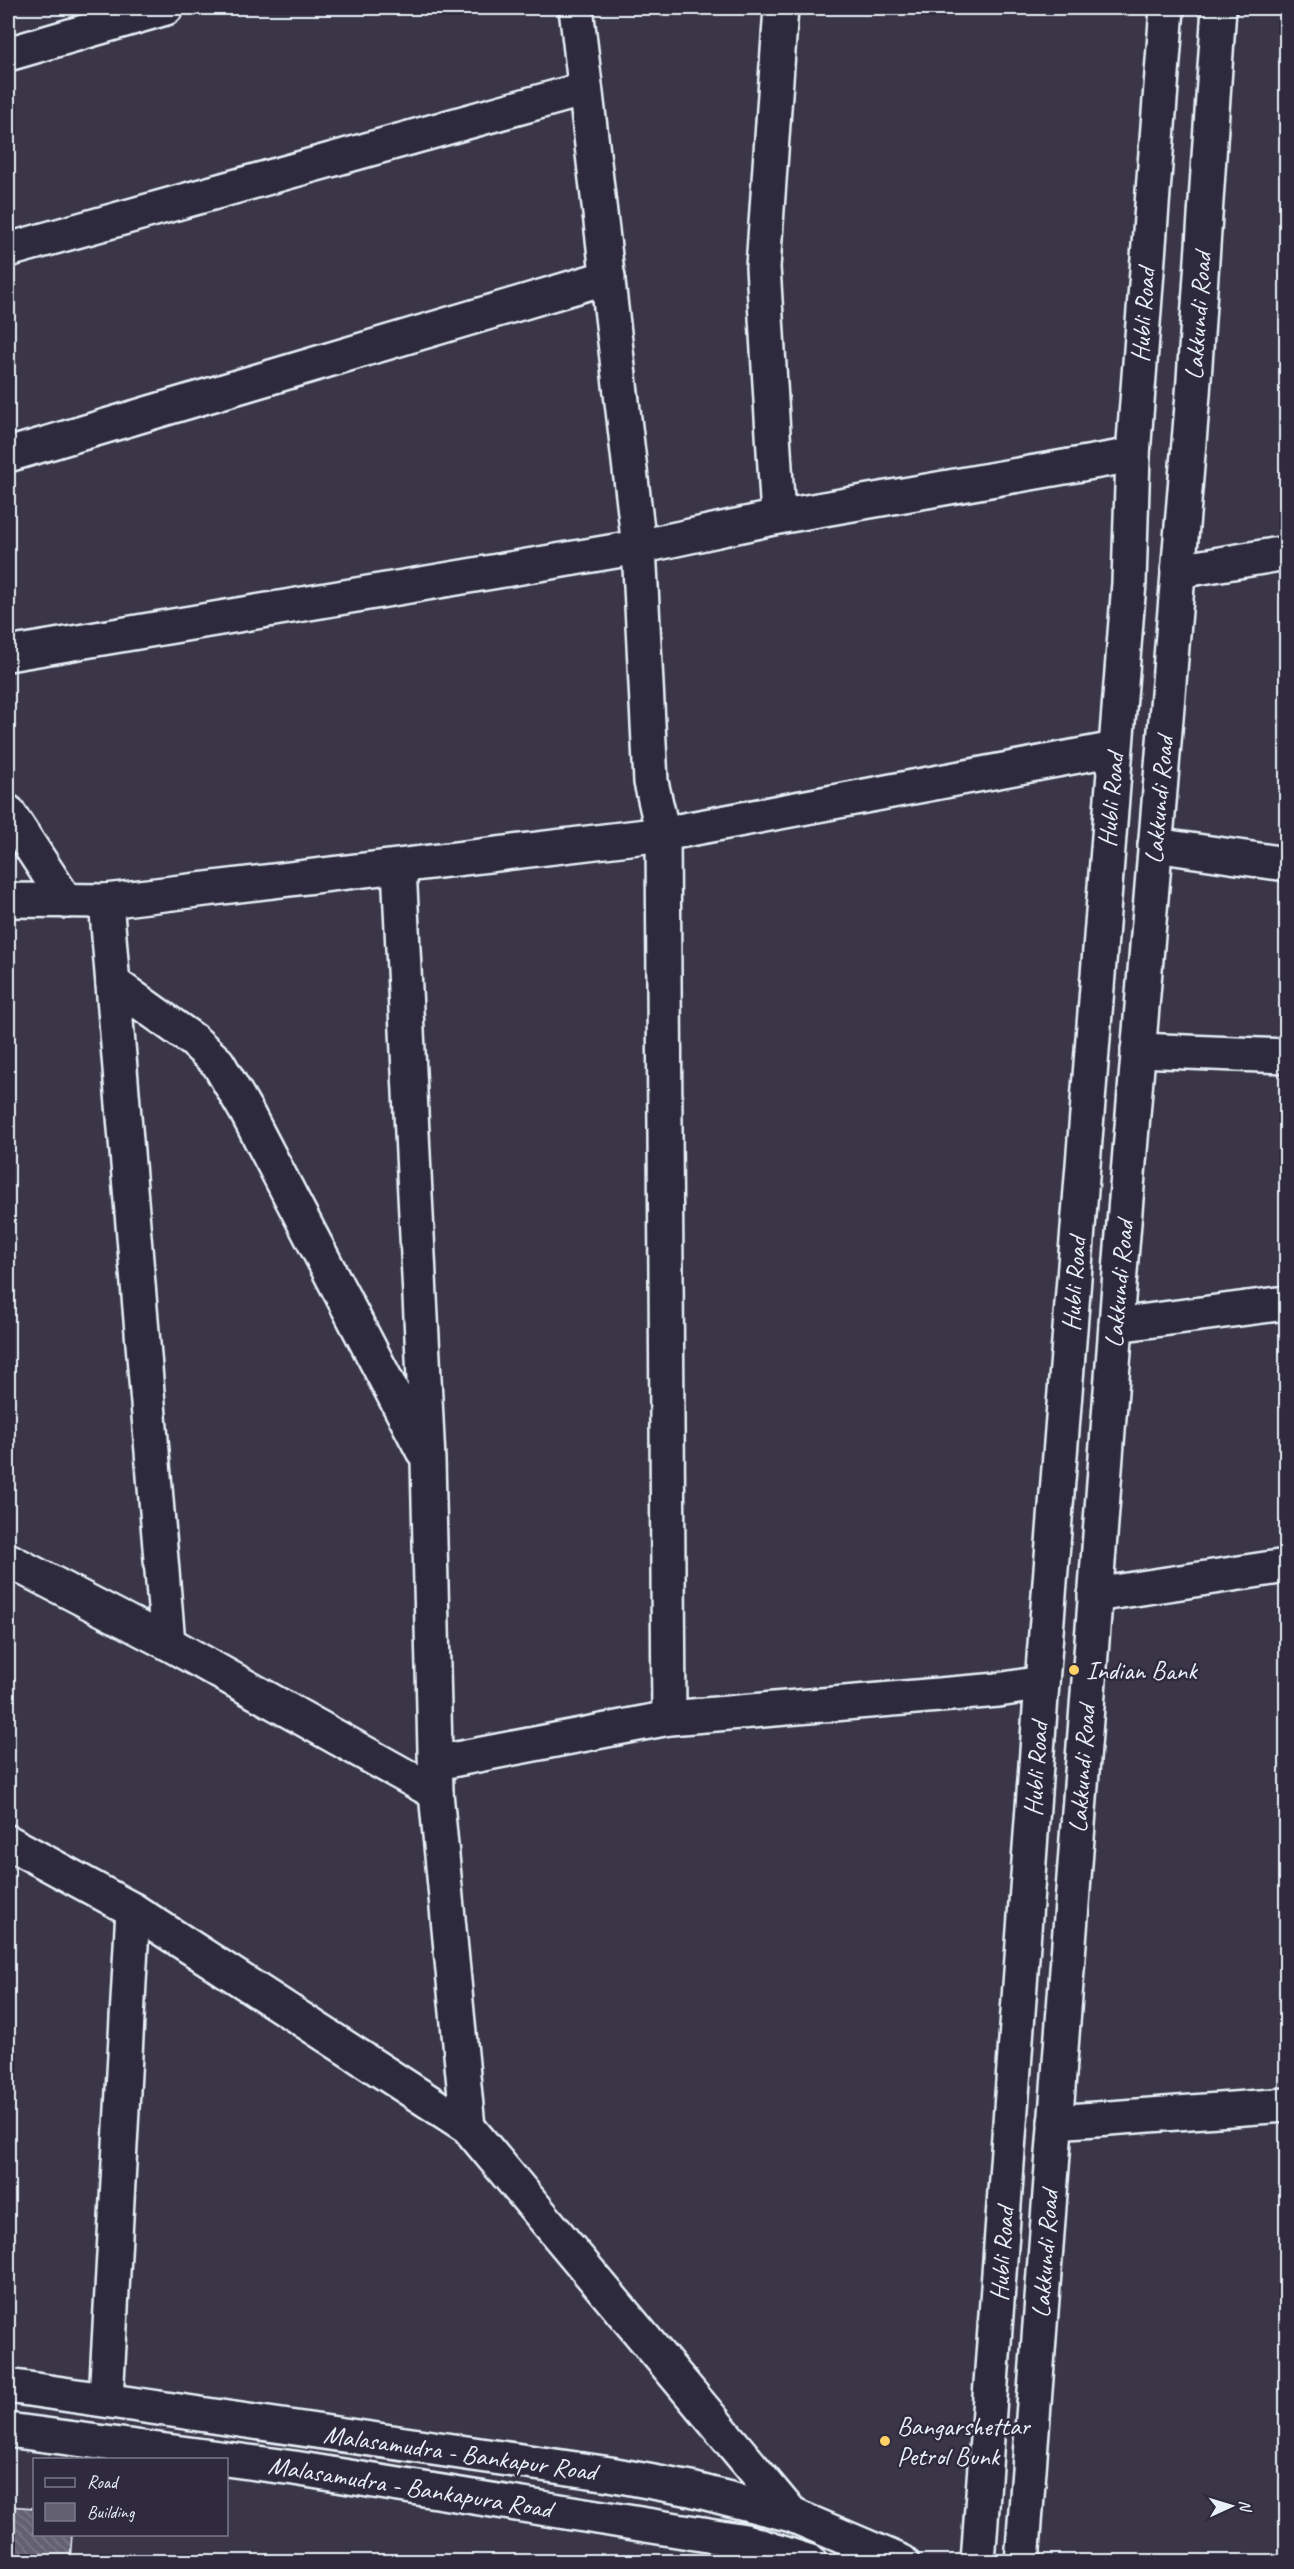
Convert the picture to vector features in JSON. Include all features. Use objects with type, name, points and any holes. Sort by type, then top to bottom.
[{"type":"street","points":[[8,54],[166,8]]},
{"type":"street","points":[[576,8],[639,547],[651,782],[663,834],[669,1718]]},
{"type":"street","points":[[778,517],[763,267],[781,8]]},
{"type":"street","name":"Hubli Road","points":[[978,2562],[1042,1683],[1129,583],[1133,455],[1167,8]]},
{"type":"street","name":"Lakkundi Road","points":[[1022,2562],[1116,1325],[1194,382],[1219,8]]},
{"type":"street","points":[[8,250],[585,89]]},
{"type":"street","points":[[8,456],[608,277]]},
{"type":"street","points":[[8,654],[639,547],[778,517],[1133,455]]},
{"type":"street","points":[[1178,571],[1287,553]]},
{"type":"street","points":[[8,900],[106,901],[663,834],[1116,750]]},
{"type":"street","points":[[8,812],[66,901]]},
{"type":"street","points":[[1155,845],[1287,864]]},
{"type":"street","points":[[399,867],[428,1460],[436,1778],[468,2127]]},
{"type":"street","points":[[106,901],[168,1643]]},
{"type":"street","points":[[113,983],[193,1040],[218,1063],[246,1111],[428,1460]]},
{"type":"street","points":[[1138,1050],[1287,1056]]},
{"type":"street","points":[[1116,1325],[1287,1303]]},
{"type":"street","points":[[8,1560],[436,1778],[669,1718],[998,1690],[1042,1683]]},
{"type":"street","points":[[1095,1595],[1287,1566]]},
{"type":"street","points":[[8,1842],[133,1910],[468,2127],[792,2515]]},
{"type":"street","points":[[106,2399],[133,1910]]},
{"type":"street","points":[[1055,2122],[1287,2105]]},
{"type":"street","name":"Malasamudra - Bankapur Road","points":[[8,2386],[610,2474],[692,2489],[792,2515],[902,2562]]},
{"type":"street","name":"Malasamudra - Bankapura Road","points":[[8,2430],[219,2458]]},
{"type":"street","name":"Malasamudra - Bankapura Road","points":[[228,2459],[734,2539],[810,2562]]},
{"type":"building","points":[[8,2506],[33,2508],[33,2536],[72,2536],[70,2562],[8,2562]]},
{"type":"place","name":"Indian Bank","points":[[1074,1670]]},
{"type":"place","name":"Bangarshettar Petrol Bunk","points":[[885,2441]]}]
